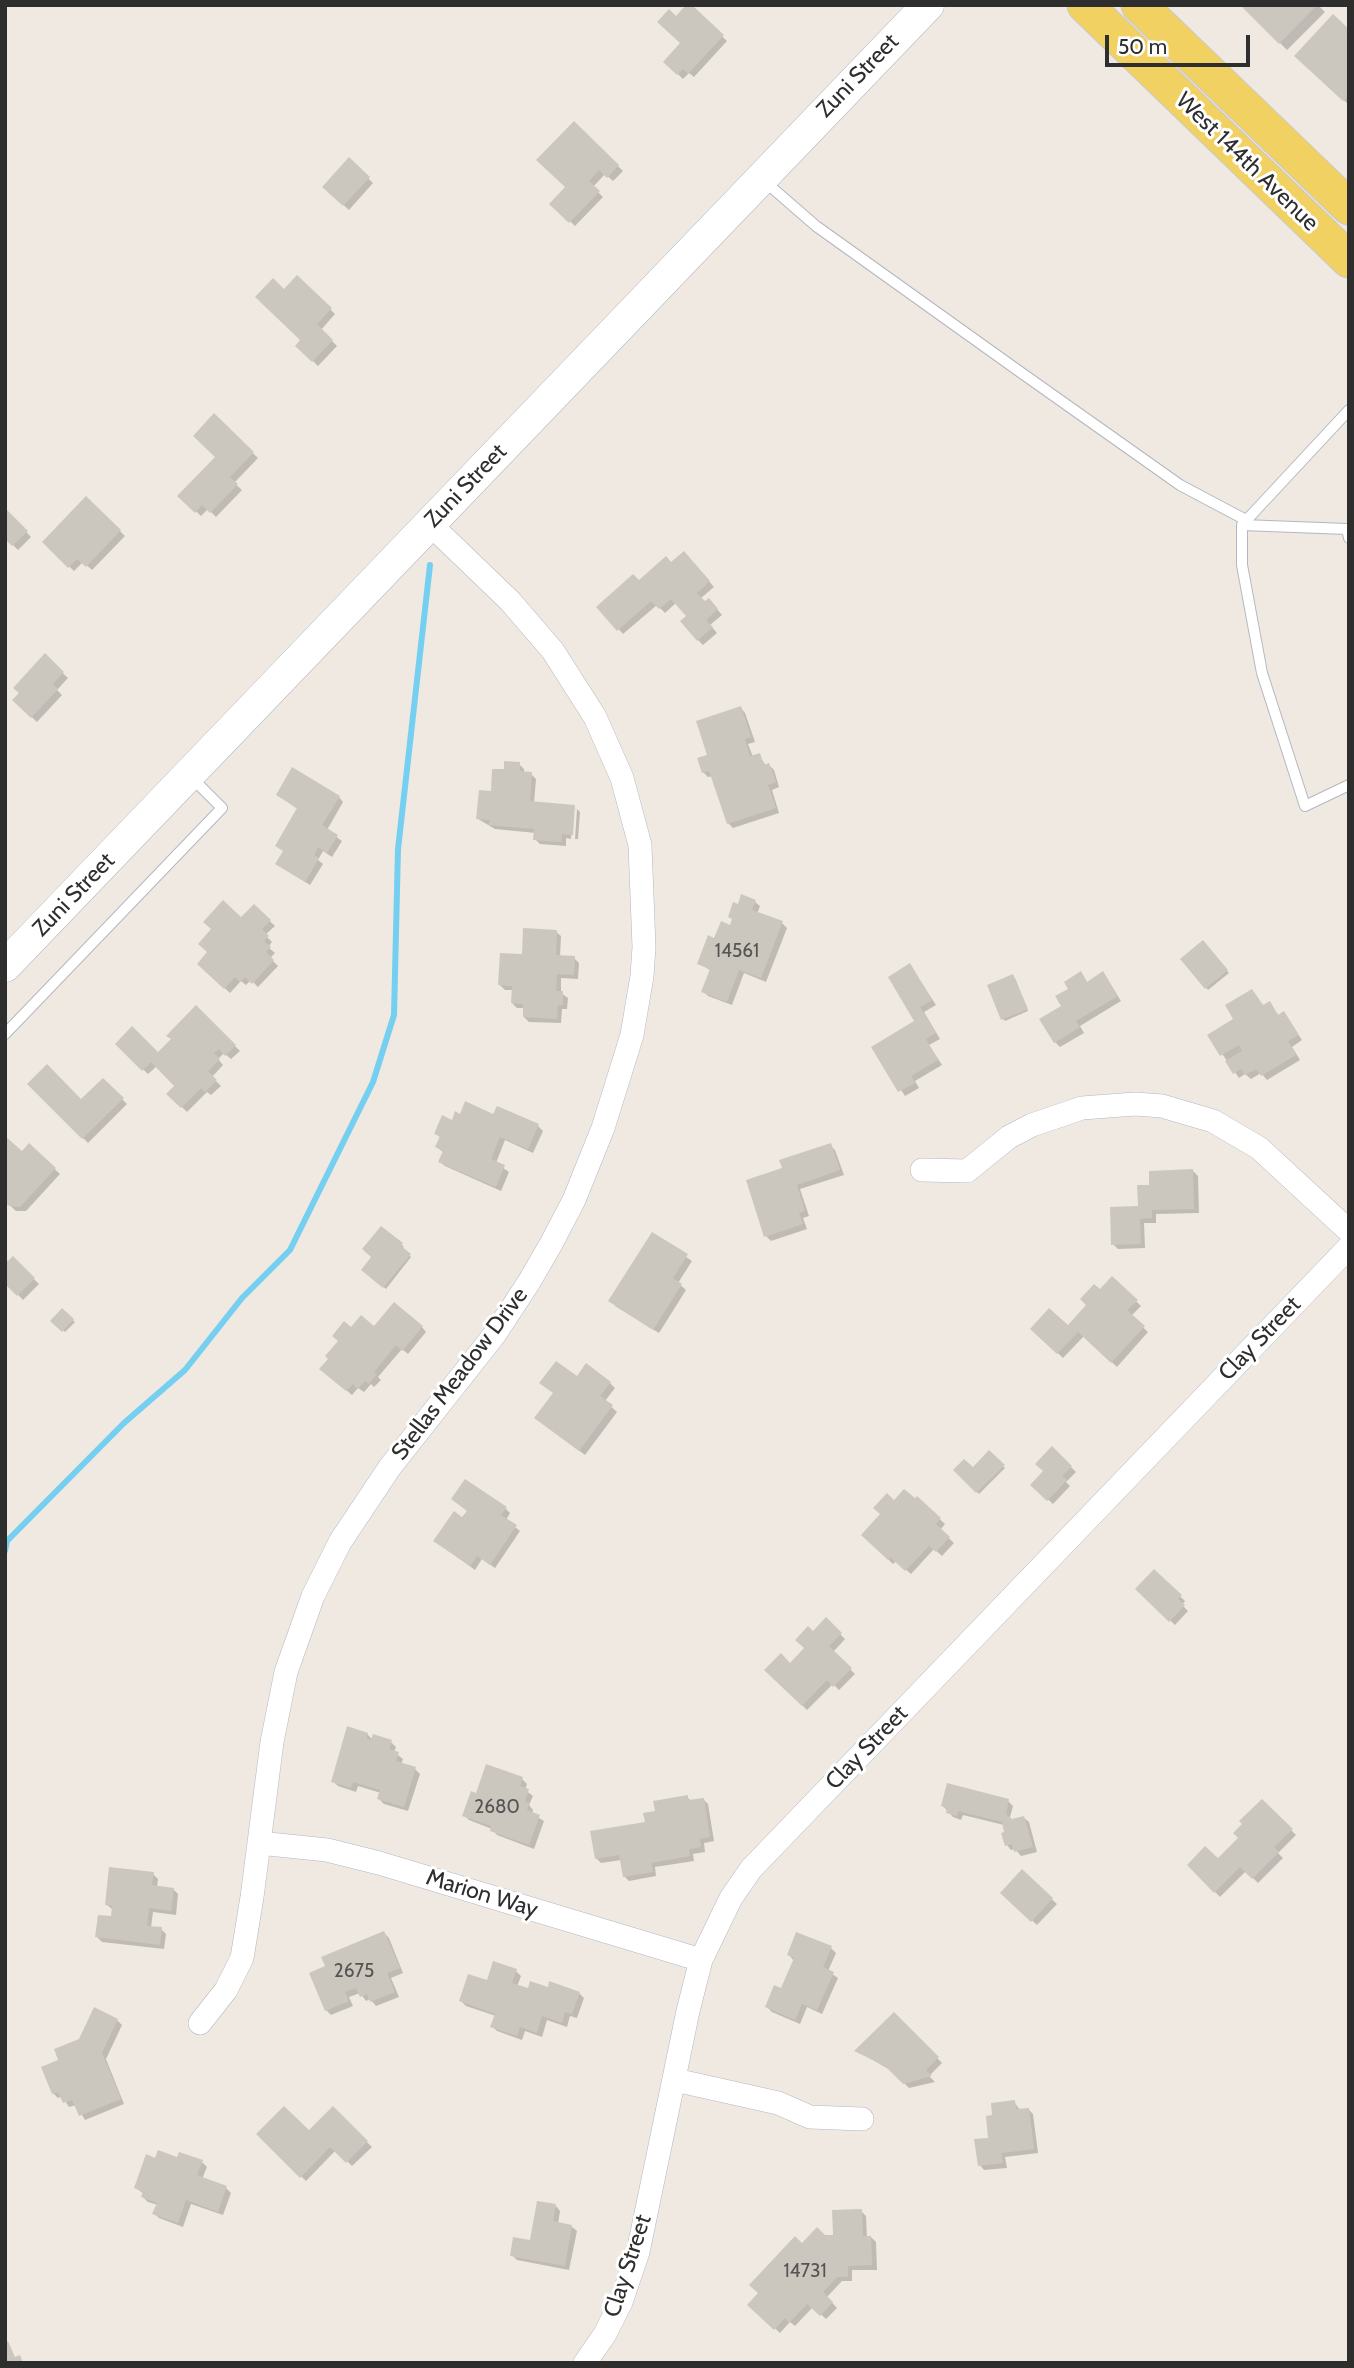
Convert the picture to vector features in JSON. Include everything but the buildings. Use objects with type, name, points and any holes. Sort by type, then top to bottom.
[{"type":"main road","name":"West 144th Avenue","points":[[1085,5],[1349,260]]},
{"type":"main road","name":"West 144th Avenue","points":[[1139,5],[1349,207]]},
{"type":"street","name":"Zuni Street","points":[[5,966],[928,5]]},
{"type":"street","name":"Stellas Meadow Drive","points":[[200,2023],[226,1990],[242,1958],[272,1742],[286,1672],[313,1596],[340,1542],[390,1466],[495,1334],[551,1244],[591,1160],[613,1098],[632,1035],[642,976],[644,899],[640,845],[622,778],[595,717],[553,651],[510,601],[430,524]]},
{"type":"street","points":[[922,1170],[967,1171],[1009,1137],[1032,1125],[1082,1108],[1122,1104],[1161,1106],[1213,1121],[1259,1147],[1349,1231]]},
{"type":"street","name":"Clay Street","points":[[586,2363],[621,2302],[638,2252],[701,1960],[731,1898],[751,1869],[1349,1247]]},
{"type":"street","name":"Marion Way","points":[[259,1843],[327,1850],[379,1863],[701,1960]]},
{"type":"street","points":[[675,2080],[778,2104],[810,2117],[863,2119]]},
{"type":"lane","points":[[760,178],[816,226],[1181,485],[1244,523],[1347,529],[1349,538]]},
{"type":"lane","points":[[1349,410],[1244,523],[1242,565],[1262,673],[1305,806],[1349,785]]},
{"type":"lane","points":[[5,1034],[222,808],[190,775]]},
{"type":"waterway","points":[[5,1551],[7,1541],[124,1423],[185,1370],[242,1298],[290,1250],[373,1082],[394,1015],[398,849],[430,565]]}]
